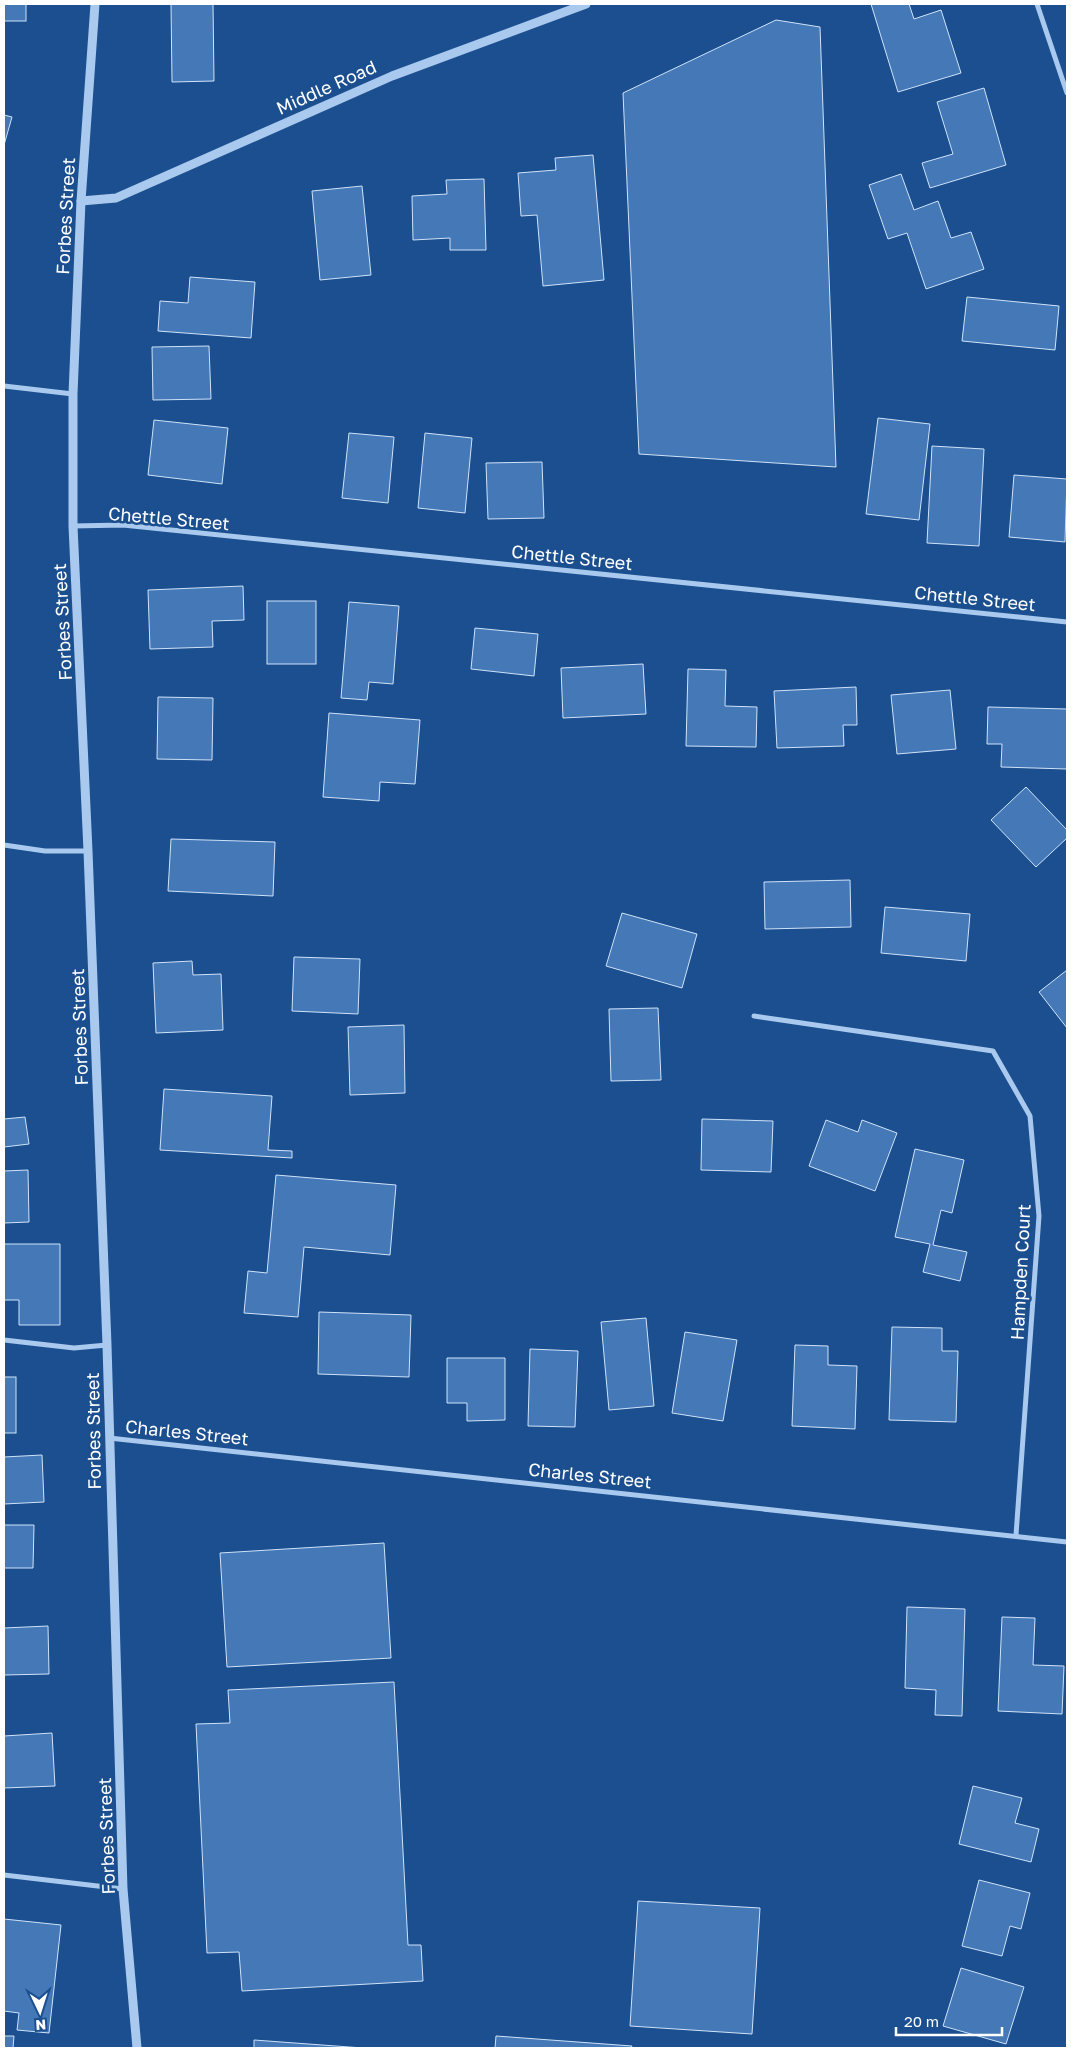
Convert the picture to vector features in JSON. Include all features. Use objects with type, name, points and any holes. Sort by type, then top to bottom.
[{"type":"street","name":"Forbes Street","points":[[95,4],[81,201],[73,394],[73,526],[88,851],[107,1345],[123,1889],[137,2048]]},
{"type":"street","name":"Middle Road","points":[[81,201],[116,198],[392,76],[586,4]]},
{"type":"street","points":[[1037,4],[1067,93]]},
{"type":"street","points":[[4,386],[73,394]]},
{"type":"street","name":"Chettle Street","points":[[73,526],[123,525],[1067,622]]},
{"type":"street","points":[[4,845],[45,851],[88,851]]},
{"type":"street","name":"Hampden Court","points":[[754,1016],[992,1052],[1030,1116],[1039,1216],[1016,1535]]},
{"type":"street","points":[[4,1340],[74,1348],[107,1345]]},
{"type":"street","name":"Charles Street","points":[[109,1438],[1067,1542]]},
{"type":"street","points":[[4,1875],[123,1889]]},
{"type":"building","points":[[4,4],[26,4],[26,21],[4,21]]},
{"type":"building","points":[[171,4],[213,4],[214,81],[172,82]]},
{"type":"building","points":[[871,4],[909,4],[914,19],[941,10],[961,73],[898,92]]},
{"type":"building","points":[[776,20],[820,27],[836,467],[639,454],[623,93]]},
{"type":"building","points":[[984,88],[1006,165],[930,188],[922,163],[953,154],[937,102]]},
{"type":"building","points":[[4,115],[12,117],[4,145]]},
{"type":"building","points":[[593,155],[604,280],[543,286],[537,215],[521,216],[518,173],[556,170],[555,158]]},
{"type":"building","points":[[901,174],[914,210],[938,201],[951,238],[971,232],[984,269],[926,289],[907,233],[888,239],[869,185]]},
{"type":"building","points":[[484,179],[486,250],[450,250],[450,238],[413,240],[412,196],[447,194],[446,180]]},
{"type":"building","points":[[362,186],[371,275],[320,280],[312,191]]},
{"type":"building","points":[[190,277],[255,282],[251,338],[158,331],[160,301],[188,303]]},
{"type":"building","points":[[967,297],[1059,306],[1055,350],[962,341]]},
{"type":"building","points":[[209,346],[211,399],[153,400],[152,347]]},
{"type":"building","points":[[878,418],[930,424],[919,520],[866,514]]},
{"type":"building","points":[[154,420],[228,428],[222,484],[148,475]]},
{"type":"building","points":[[349,433],[394,437],[388,503],[342,498]]},
{"type":"building","points":[[425,433],[472,438],[465,513],[418,508]]},
{"type":"building","points":[[932,446],[984,449],[979,546],[927,543]]},
{"type":"building","points":[[542,462],[544,518],[488,519],[486,463]]},
{"type":"building","points":[[1014,475],[1067,479],[1065,542],[1009,537]]},
{"type":"building","points":[[243,586],[244,620],[212,621],[213,647],[150,649],[148,590]]},
{"type":"building","points":[[267,601],[316,601],[316,664],[267,664]]},
{"type":"building","points":[[349,602],[399,606],[393,684],[369,682],[367,700],[341,698]]},
{"type":"building","points":[[475,628],[538,634],[534,676],[471,669]]},
{"type":"building","points":[[643,664],[646,714],[563,718],[561,668]]},
{"type":"building","points":[[688,669],[726,670],[725,706],[757,707],[756,747],[686,746]]},
{"type":"building","points":[[856,687],[857,725],[843,725],[844,746],[777,748],[774,691]]},
{"type":"building","points":[[950,690],[956,749],[897,754],[891,695]]},
{"type":"building","points":[[158,697],[213,698],[212,760],[157,759]]},
{"type":"building","points":[[988,707],[1067,709],[1067,769],[1001,767],[1002,744],[987,744]]},
{"type":"building","points":[[329,713],[420,720],[415,784],[380,782],[379,801],[323,797]]},
{"type":"building","points":[[1026,787],[1067,830],[1067,838],[1036,867],[991,820]]},
{"type":"building","points":[[171,839],[275,842],[273,896],[168,891]]},
{"type":"building","points":[[850,880],[851,927],[765,929],[764,882]]},
{"type":"building","points":[[885,907],[970,914],[966,961],[881,953]]},
{"type":"building","points":[[622,913],[697,934],[682,988],[606,966]]},
{"type":"building","points":[[294,957],[360,959],[358,1014],[292,1011]]},
{"type":"building","points":[[192,961],[193,975],[221,974],[223,1030],[156,1033],[153,963]]},
{"type":"building","points":[[1067,970],[1067,1028],[1039,992]]},
{"type":"building","points":[[658,1008],[661,1080],[611,1081],[609,1009]]},
{"type":"building","points":[[404,1025],[405,1093],[350,1095],[348,1027]]},
{"type":"building","points":[[164,1089],[272,1096],[268,1150],[292,1151],[292,1158],[160,1150]]},
{"type":"building","points":[[25,1117],[29,1144],[4,1147],[4,1119]]},
{"type":"building","points":[[702,1119],[773,1121],[771,1172],[701,1170]]},
{"type":"building","points":[[826,1120],[858,1132],[862,1120],[897,1133],[875,1191],[809,1166]]},
{"type":"building","points":[[915,1149],[964,1160],[952,1213],[941,1210],[933,1245],[967,1252],[960,1281],[923,1272],[930,1244],[895,1237]]},
{"type":"building","points":[[28,1170],[29,1222],[4,1223],[4,1171]]},
{"type":"building","points":[[276,1175],[396,1185],[390,1255],[304,1247],[298,1317],[244,1313],[248,1271],[267,1273]]},
{"type":"building","points":[[4,1244],[60,1244],[60,1325],[19,1325],[19,1300],[4,1300]]},
{"type":"building","points":[[319,1312],[411,1315],[409,1377],[318,1374]]},
{"type":"building","points":[[646,1318],[654,1406],[609,1410],[601,1322]]},
{"type":"building","points":[[892,1327],[942,1328],[942,1351],[958,1351],[956,1422],[889,1420]]},
{"type":"building","points":[[685,1332],[737,1340],[723,1421],[672,1413]]},
{"type":"building","points":[[795,1345],[828,1346],[828,1365],[857,1366],[855,1429],[792,1426]]},
{"type":"building","points":[[530,1349],[578,1351],[575,1427],[528,1426]]},
{"type":"building","points":[[447,1358],[505,1358],[505,1420],[467,1421],[467,1403],[447,1403]]},
{"type":"building","points":[[4,1377],[16,1377],[16,1433],[4,1433]]},
{"type":"building","points":[[42,1455],[44,1502],[4,1504],[4,1457]]},
{"type":"building","points":[[4,1525],[34,1525],[33,1568],[4,1568]]},
{"type":"building","points":[[384,1543],[391,1658],[227,1667],[220,1553]]},
{"type":"building","points":[[907,1607],[965,1609],[962,1716],[935,1715],[936,1690],[905,1688]]},
{"type":"building","points":[[1002,1617],[1035,1618],[1033,1665],[1064,1666],[1062,1714],[998,1711]]},
{"type":"building","points":[[48,1626],[49,1674],[4,1675],[4,1628]]},
{"type":"building","points":[[394,1682],[408,1945],[421,1945],[423,1981],[242,1991],[239,1952],[207,1953],[196,1724],[230,1723],[228,1690]]},
{"type":"building","points":[[52,1733],[55,1786],[4,1788],[4,1736]]},
{"type":"building","points":[[973,1786],[1022,1798],[1015,1823],[1039,1829],[1031,1862],[959,1844]]},
{"type":"building","points":[[979,1880],[1030,1893],[1021,1929],[1010,1926],[1002,1956],[962,1946]]},
{"type":"building","points":[[638,1901],[760,1908],[752,2034],[630,2026]]},
{"type":"building","points":[[4,1919],[61,1925],[49,2033],[17,2030],[19,2013],[4,2011]]},
{"type":"building","points":[[961,1968],[1024,1987],[1006,2044],[943,2026]]},
{"type":"building","points":[[4,2036],[14,2036],[13,2048],[4,2048]]},
{"type":"building","points":[[496,2036],[632,2046],[631,2048],[495,2048]]},
{"type":"building","points":[[254,2040],[363,2048],[254,2048]]}]
